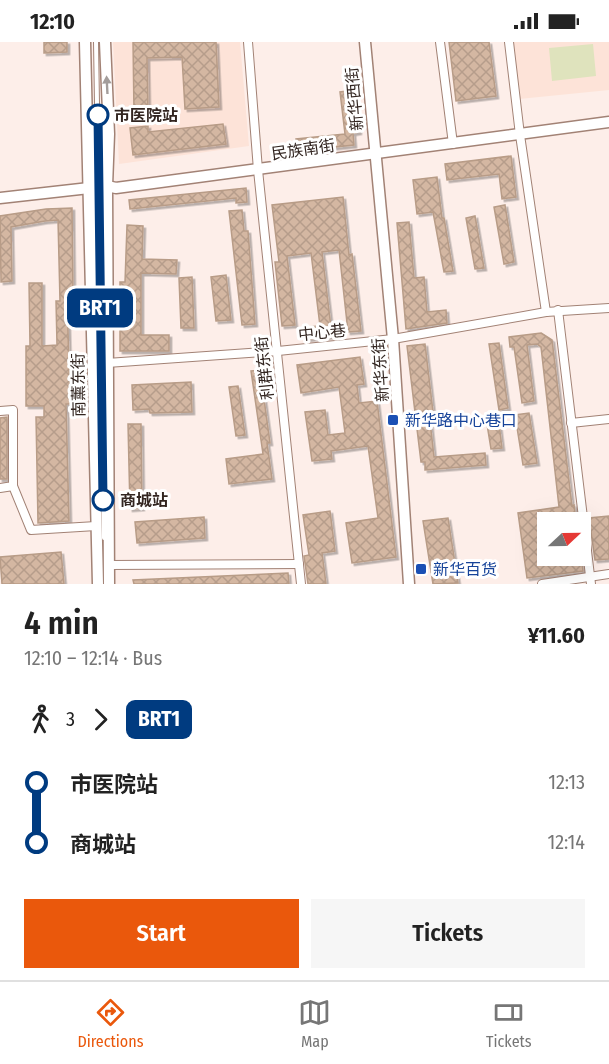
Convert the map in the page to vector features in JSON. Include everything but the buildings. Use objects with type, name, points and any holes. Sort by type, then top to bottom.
[{"type":"street","name":"南薰东街","points":[[85,42],[99,187],[107,363],[109,566],[107,584]]},
{"type":"street","name":"南薰东街","points":[[98,584],[96,526],[99,187],[109,134],[105,42]]},
{"type":"street","name":"利群东街","points":[[248,42],[258,170],[301,584]]},
{"type":"street","name":"新华西街","points":[[364,42],[374,154]]},
{"type":"street","points":[[440,42],[453,144]]},
{"type":"street","points":[[508,42],[546,312]]},
{"type":"street","name":"民族南街","points":[[0,198],[99,187],[116,188],[609,122]]},
{"type":"street","name":"新华东街","points":[[374,154],[393,339],[409,584]]},
{"type":"street","name":"中心巷","points":[[107,363],[278,351],[393,339],[558,310],[609,308]]},
{"type":"street","points":[[558,310],[590,581]]},
{"type":"street","points":[[0,411],[14,410],[13,486],[31,530],[96,526]]},
{"type":"street","points":[[571,423],[609,419]]},
{"type":"street","points":[[0,488],[13,486]]},
{"type":"street","points":[[109,566],[299,564]]},
{"type":"street","points":[[542,584],[590,581],[609,574]]},
{"type":"lane","points":[[96,42],[107,584]]},
{"type":"shaded area","points":[[113,42],[240,42],[249,146],[119,164]]},
{"type":"shaded area","points":[[513,42],[609,42],[609,90],[519,99]]},
{"type":"green space","points":[[593,44],[596,76],[552,81],[549,48]]},
{"type":"bus line","name":"BRT1","points":[[98,115],[103,500]]},
{"type":"place","name":"市医院站","points":[[98,115]]},
{"type":"place","name":"新华路中心巷口","points":[[393,420]]},
{"type":"place","name":"商城站","points":[[103,500]]},
{"type":"place","name":"新华百货","points":[[421,569]]}]
